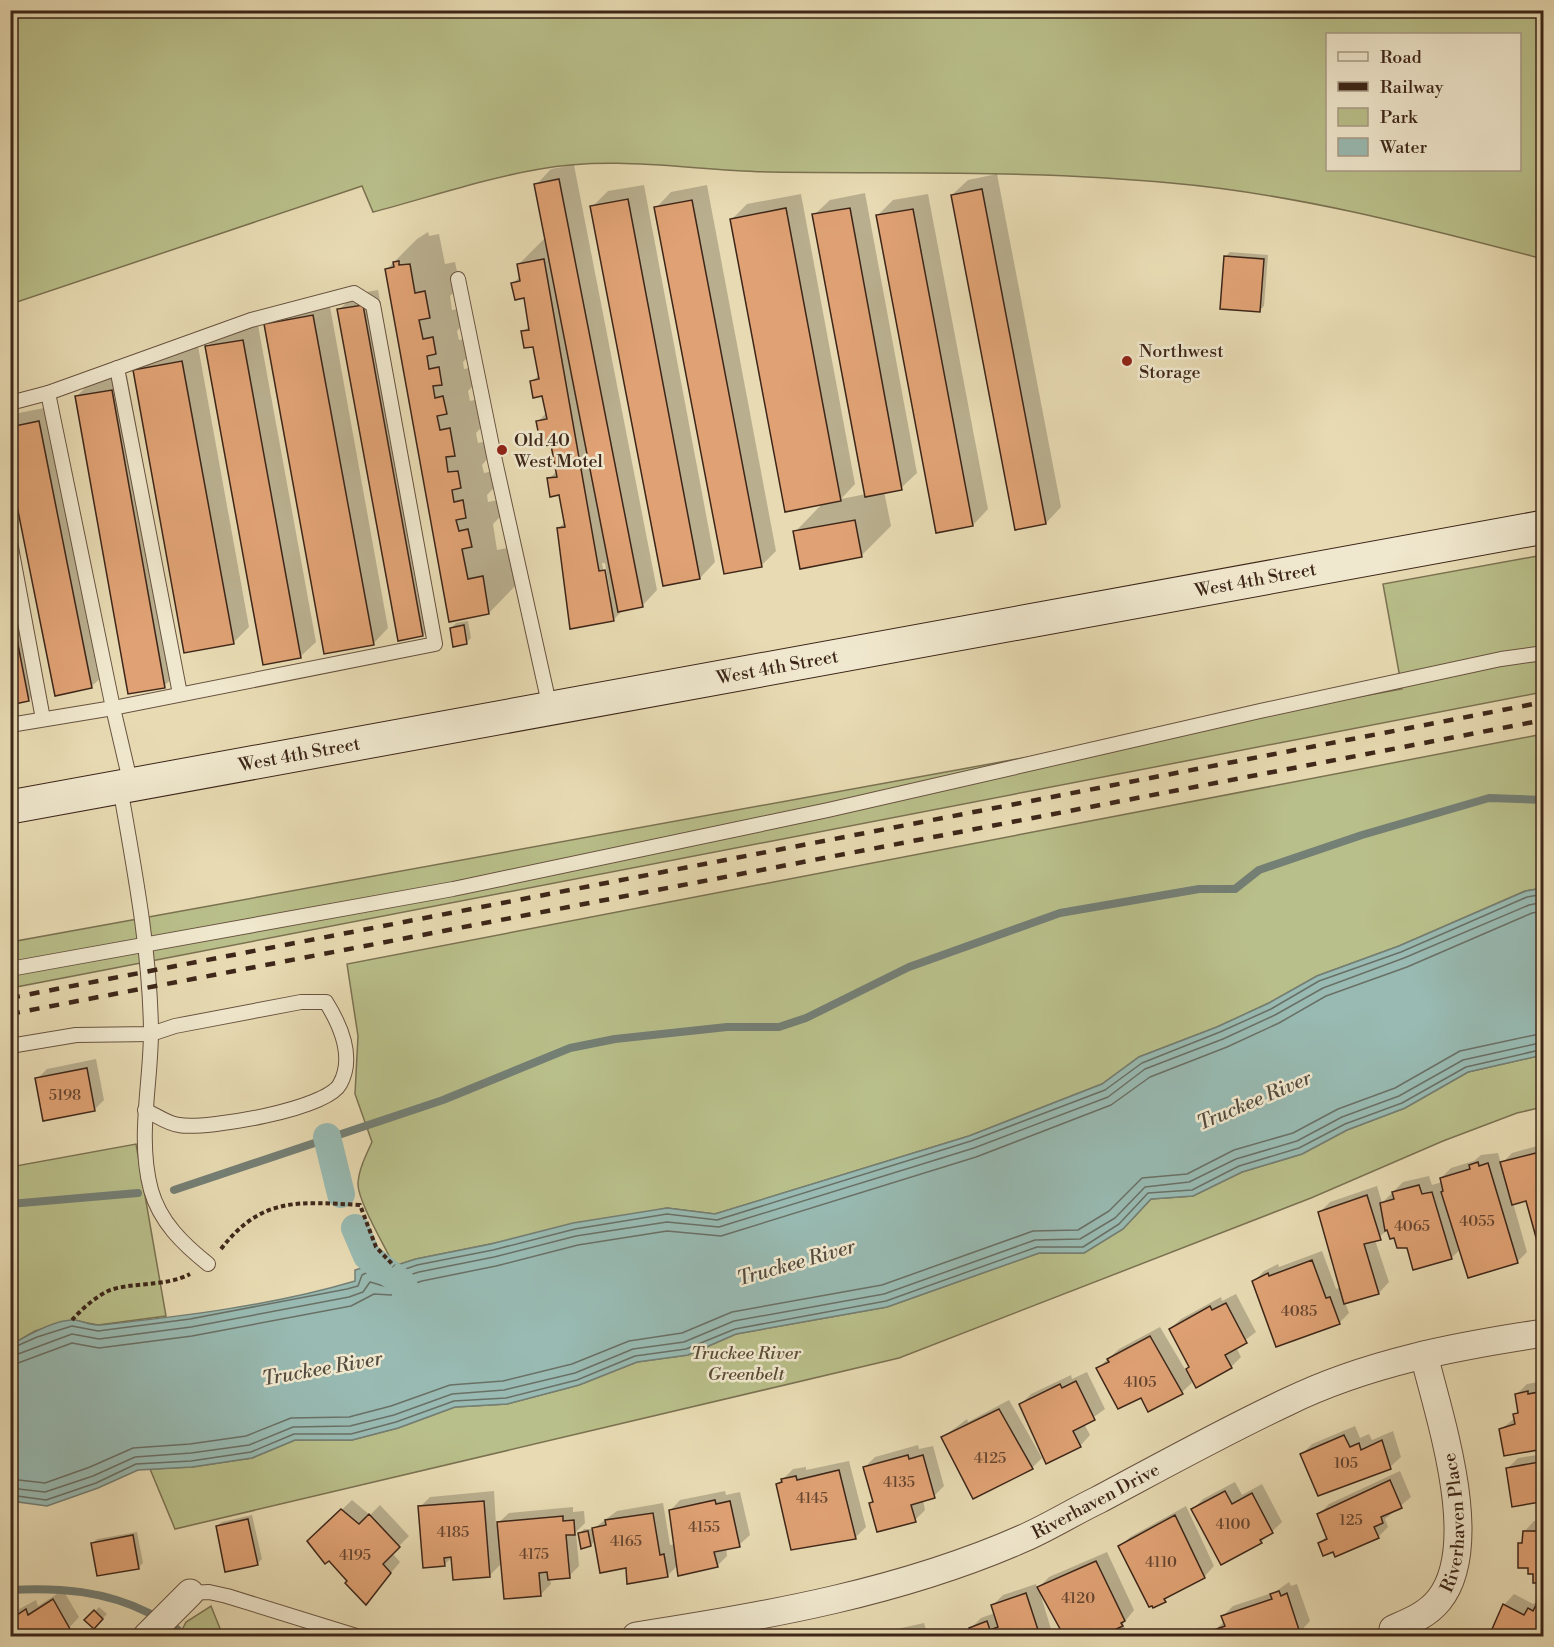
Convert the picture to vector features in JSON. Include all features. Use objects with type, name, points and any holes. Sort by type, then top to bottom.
[{"type":"main road","name":"West 4th Street","points":[[10,807],[1544,527]]},
{"type":"street","name":"Riverhaven Drive","points":[[636,1636],[714,1630],[889,1586],[1026,1537],[1289,1401],[1347,1378],[1424,1355],[1544,1333]]},
{"type":"street","name":"Riverhaven Place","points":[[1393,1629],[1419,1617],[1439,1600],[1449,1581],[1455,1558],[1457,1498],[1424,1355]]},
{"type":"street","points":[[147,1636],[190,1593]]},
{"type":"lane","points":[[458,279],[495,461],[550,708]]},
{"type":"lane","points":[[10,404],[48,393],[251,320],[354,293],[373,304],[435,644],[113,708],[10,725]]},
{"type":"lane","points":[[117,368],[180,694]]},
{"type":"lane","points":[[48,393],[113,708],[126,786],[145,946],[151,1034],[145,1110],[145,1150],[151,1189],[160,1215],[185,1245],[208,1264]]},
{"type":"lane","points":[[10,542],[43,719]]},
{"type":"lane","points":[[10,969],[441,891],[659,846],[1272,708],[1501,659],[1544,653]]},
{"type":"lane","points":[[10,1046],[76,1035],[151,1034],[175,1026],[301,1002],[326,1002],[342,1028],[346,1062],[340,1085],[326,1099],[251,1119],[202,1127],[176,1125],[145,1110]]},
{"type":"lane","points":[[190,1593],[210,1592],[227,1596],[356,1636]]},
{"type":"path","points":[[72,1320],[85,1306],[110,1290],[184,1277],[208,1264],[249,1218],[280,1205],[322,1203],[360,1205],[376,1247],[394,1266]]},
{"type":"green space","points":[[10,11],[1543,11],[1543,259],[1312,203],[1218,188],[1121,179],[972,173],[772,172],[598,163],[520,173],[373,212],[362,186],[11,304]]},
{"type":"green space","points":[[1543,555],[1543,692],[11,988],[11,942],[1402,689],[1383,584]]},
{"type":"green space","points":[[1543,734],[1543,888],[1525,891],[1399,946],[1317,976],[1269,1003],[1217,1027],[1139,1057],[1102,1084],[969,1136],[715,1214],[667,1208],[416,1259],[394,1266],[362,1201],[358,1183],[363,1162],[372,1142],[355,1094],[358,1036],[347,964]]},
{"type":"green space","name":"Truckee River Greenbelt","points":[[1543,1055],[1543,1107],[1517,1113],[1443,1141],[1311,1198],[899,1358],[175,1529],[150,1469],[192,1467],[252,1458],[295,1440],[352,1440],[398,1428],[455,1407],[507,1404],[579,1385],[637,1362],[688,1355],[736,1334],[887,1307],[1039,1253],[1084,1253],[1123,1229],[1151,1199],[1193,1196],[1242,1172],[1302,1154],[1347,1130],[1405,1108],[1468,1072]]},
{"type":"green space","points":[[136,1144],[166,1316],[98,1325],[72,1320],[35,1331],[11,1345],[10,1167]]},
{"type":"green space","points":[[211,1606],[223,1636],[179,1636],[186,1622]]},
{"type":"water","name":"Truckee River","points":[[1543,888],[1543,1055],[1468,1072],[1405,1108],[1347,1130],[1302,1154],[1242,1172],[1193,1196],[1151,1199],[1123,1229],[1084,1253],[1039,1253],[887,1307],[736,1334],[688,1355],[637,1362],[579,1385],[507,1404],[455,1407],[398,1428],[352,1440],[295,1440],[252,1458],[192,1467],[138,1470],[98,1488],[47,1506],[11,1501],[11,1345],[50,1325],[74,1320],[101,1325],[197,1313],[293,1297],[355,1281],[355,1270],[371,1265],[385,1274],[394,1266],[416,1259],[491,1244],[573,1223],[667,1208],[715,1214],[969,1136],[1102,1084],[1139,1057],[1217,1027],[1269,1003],[1317,976],[1399,946],[1526,891]]},
{"type":"building","points":[[559,179],[643,607],[618,612],[534,184]]},
{"type":"building","points":[[982,189],[1046,524],[1015,530],[951,195]]},
{"type":"building","points":[[628,199],[700,579],[663,586],[590,206]]},
{"type":"building","points":[[692,200],[762,567],[724,574],[654,207]]},
{"type":"building","points":[[786,208],[841,501],[785,512],[730,219]]},
{"type":"building","points":[[850,208],[902,490],[865,497],[812,214]]},
{"type":"building","points":[[913,209],[973,526],[936,533],[876,215]]},
{"type":"building","points":[[1224,256],[1264,259],[1260,312],[1220,309]]},
{"type":"building","points":[[544,259],[599,571],[605,570],[614,621],[570,629],[557,528],[565,527],[559,495],[550,497],[547,478],[557,477],[551,445],[541,446],[536,421],[547,419],[542,396],[533,398],[530,381],[539,379],[533,347],[524,348],[521,331],[529,330],[524,298],[515,300],[511,283],[520,281],[517,264]]},
{"type":"building","points":[[399,261],[399,265],[410,264],[415,293],[425,291],[430,318],[419,320],[423,339],[433,337],[436,354],[427,356],[429,369],[439,367],[442,385],[433,386],[435,398],[443,396],[447,414],[437,416],[440,430],[450,428],[455,456],[446,457],[448,472],[458,471],[461,488],[452,490],[454,502],[463,500],[466,518],[456,520],[459,531],[468,529],[472,547],[462,549],[468,579],[483,576],[489,614],[449,622],[385,269],[394,267],[393,262]]},
{"type":"building","points":[[363,305],[423,636],[398,641],[337,309]]},
{"type":"building","points":[[313,315],[374,645],[324,654],[264,324]]},
{"type":"building","points":[[243,340],[301,658],[263,665],[205,346]]},
{"type":"building","points":[[182,361],[234,644],[184,653],[133,370]]},
{"type":"building","points":[[112,390],[165,688],[128,694],[75,396]]},
{"type":"building","points":[[39,421],[92,688],[55,696],[10,471],[10,427]]},
{"type":"building","points":[[855,520],[862,557],[800,569],[793,531]]},
{"type":"building","points":[[10,604],[29,701],[10,705]]},
{"type":"building","points":[[464,625],[467,644],[453,647],[450,628]]},
{"type":"building","points":[[87,1068],[95,1111],[43,1121],[35,1078]]},
{"type":"building","points":[[1544,1151],[1544,1239],[1537,1241],[1526,1201],[1512,1205],[1500,1162]]},
{"type":"building","points":[[1478,1162],[1479,1166],[1488,1163],[1518,1263],[1468,1278],[1441,1192],[1443,1191],[1440,1178],[1470,1169],[1469,1165]]},
{"type":"building","points":[[1419,1185],[1422,1194],[1432,1192],[1452,1259],[1413,1270],[1407,1248],[1397,1248],[1394,1238],[1390,1239],[1387,1230],[1385,1231],[1380,1203],[1394,1199],[1392,1192]]},
{"type":"building","points":[[1367,1195],[1381,1240],[1364,1244],[1379,1294],[1344,1304],[1318,1212]]},
{"type":"building","points":[[1312,1260],[1326,1298],[1330,1297],[1340,1324],[1276,1347],[1252,1281],[1268,1273],[1269,1276]]},
{"type":"building","points":[[1226,1303],[1247,1343],[1225,1355],[1232,1368],[1196,1388],[1186,1369],[1189,1367],[1169,1329],[1210,1306],[1212,1310]]},
{"type":"building","points":[[1150,1336],[1183,1394],[1148,1412],[1141,1398],[1118,1409],[1096,1368],[1109,1362],[1107,1359]]},
{"type":"building","points":[[1076,1381],[1095,1420],[1073,1431],[1081,1447],[1046,1464],[1019,1404],[1060,1384],[1062,1388]]},
{"type":"building","points":[[1528,1391],[1528,1394],[1544,1391],[1543,1449],[1504,1456],[1499,1429],[1515,1424],[1513,1414],[1518,1413],[1515,1394]]},
{"type":"building","points":[[999,1409],[1033,1469],[973,1499],[941,1437]]},
{"type":"building","points":[[1344,1435],[1350,1447],[1359,1443],[1361,1450],[1382,1440],[1391,1469],[1318,1496],[1300,1454]]},
{"type":"building","points":[[908,1455],[909,1459],[923,1455],[935,1498],[911,1505],[916,1522],[877,1532],[869,1503],[873,1502],[863,1467]]},
{"type":"building","points":[[1539,1462],[1541,1470],[1544,1469],[1543,1521],[1540,1502],[1512,1507],[1506,1468]]},
{"type":"building","points":[[839,1470],[856,1539],[791,1550],[776,1484],[782,1482],[781,1479],[796,1476],[797,1480]]},
{"type":"building","points":[[1390,1480],[1402,1508],[1381,1517],[1383,1523],[1374,1527],[1379,1538],[1335,1557],[1333,1552],[1323,1556],[1318,1543],[1327,1539],[1317,1514]]},
{"type":"building","points":[[1225,1491],[1232,1504],[1252,1493],[1273,1533],[1260,1540],[1262,1543],[1221,1565],[1191,1509]]},
{"type":"building","points":[[715,1500],[716,1504],[730,1501],[740,1547],[714,1552],[718,1567],[678,1576],[669,1510]]},
{"type":"building","points":[[484,1501],[490,1577],[453,1580],[451,1557],[444,1558],[445,1566],[423,1568],[418,1506]]},
{"type":"building","points":[[341,1509],[359,1524],[369,1514],[400,1547],[383,1564],[391,1573],[366,1605],[345,1583],[347,1581],[329,1561],[325,1564],[307,1541]]},
{"type":"building","points":[[653,1513],[660,1555],[664,1554],[668,1577],[627,1584],[626,1568],[600,1573],[592,1528],[606,1525],[605,1520]]},
{"type":"building","points":[[1175,1515],[1205,1578],[1164,1599],[1166,1602],[1153,1608],[1149,1607],[1118,1546]]},
{"type":"building","points":[[563,1516],[563,1521],[574,1520],[575,1535],[566,1535],[570,1578],[548,1580],[547,1572],[539,1573],[541,1596],[504,1599],[497,1522]]},
{"type":"building","points":[[248,1519],[258,1565],[225,1572],[216,1526]]},
{"type":"building","points":[[588,1531],[591,1546],[581,1549],[578,1533]]},
{"type":"building","points":[[1523,1531],[1544,1531],[1544,1583],[1533,1583],[1533,1574],[1528,1574],[1528,1568],[1518,1568],[1518,1543],[1522,1543]]},
{"type":"building","points":[[133,1535],[139,1569],[97,1576],[91,1543]]},
{"type":"building","points":[[1096,1561],[1125,1621],[1121,1623],[1123,1626],[1112,1631],[1114,1636],[1064,1636],[1037,1587]]},
{"type":"building","points":[[1279,1591],[1281,1596],[1287,1593],[1300,1633],[1290,1636],[1216,1636],[1214,1630],[1225,1626],[1221,1616],[1272,1599],[1270,1594]]},
{"type":"building","points":[[1026,1593],[1040,1636],[972,1636],[969,1628],[987,1621],[990,1630],[998,1627],[991,1605]]},
{"type":"building","points":[[53,1599],[70,1629],[58,1636],[10,1636],[10,1620],[26,1609],[28,1615]]},
{"type":"building","points":[[1538,1601],[1544,1604],[1544,1636],[1489,1636],[1503,1604],[1524,1615],[1528,1608],[1533,1611]]},
{"type":"building","points":[[94,1610],[103,1619],[94,1629],[84,1620]]},
{"type":"waterway","points":[[174,1190],[443,1100],[570,1048],[615,1039],[727,1027],[779,1027],[806,1018],[909,967],[1060,913],[1199,889],[1235,889],[1259,870],[1362,835],[1489,798],[1544,800]]},
{"type":"waterway","points":[[327,1137],[341,1194]]},
{"type":"waterway","points":[[10,1204],[138,1193]]},
{"type":"waterway","points":[[355,1228],[367,1256],[402,1283],[410,1301]]},
{"type":"waterway","points":[[10,1590],[46,1589],[82,1592],[116,1600],[149,1613]]},
{"type":"waterway","points":[[172,1625],[185,1636]]},
{"type":"railway","points":[[10,998],[1544,702]]},
{"type":"railway","points":[[10,1014],[1544,720]]},
{"type":"place","name":"Northwest Storage","points":[[1127,361]]},
{"type":"place","name":"Old 40 West Motel","points":[[502,450]]}]
